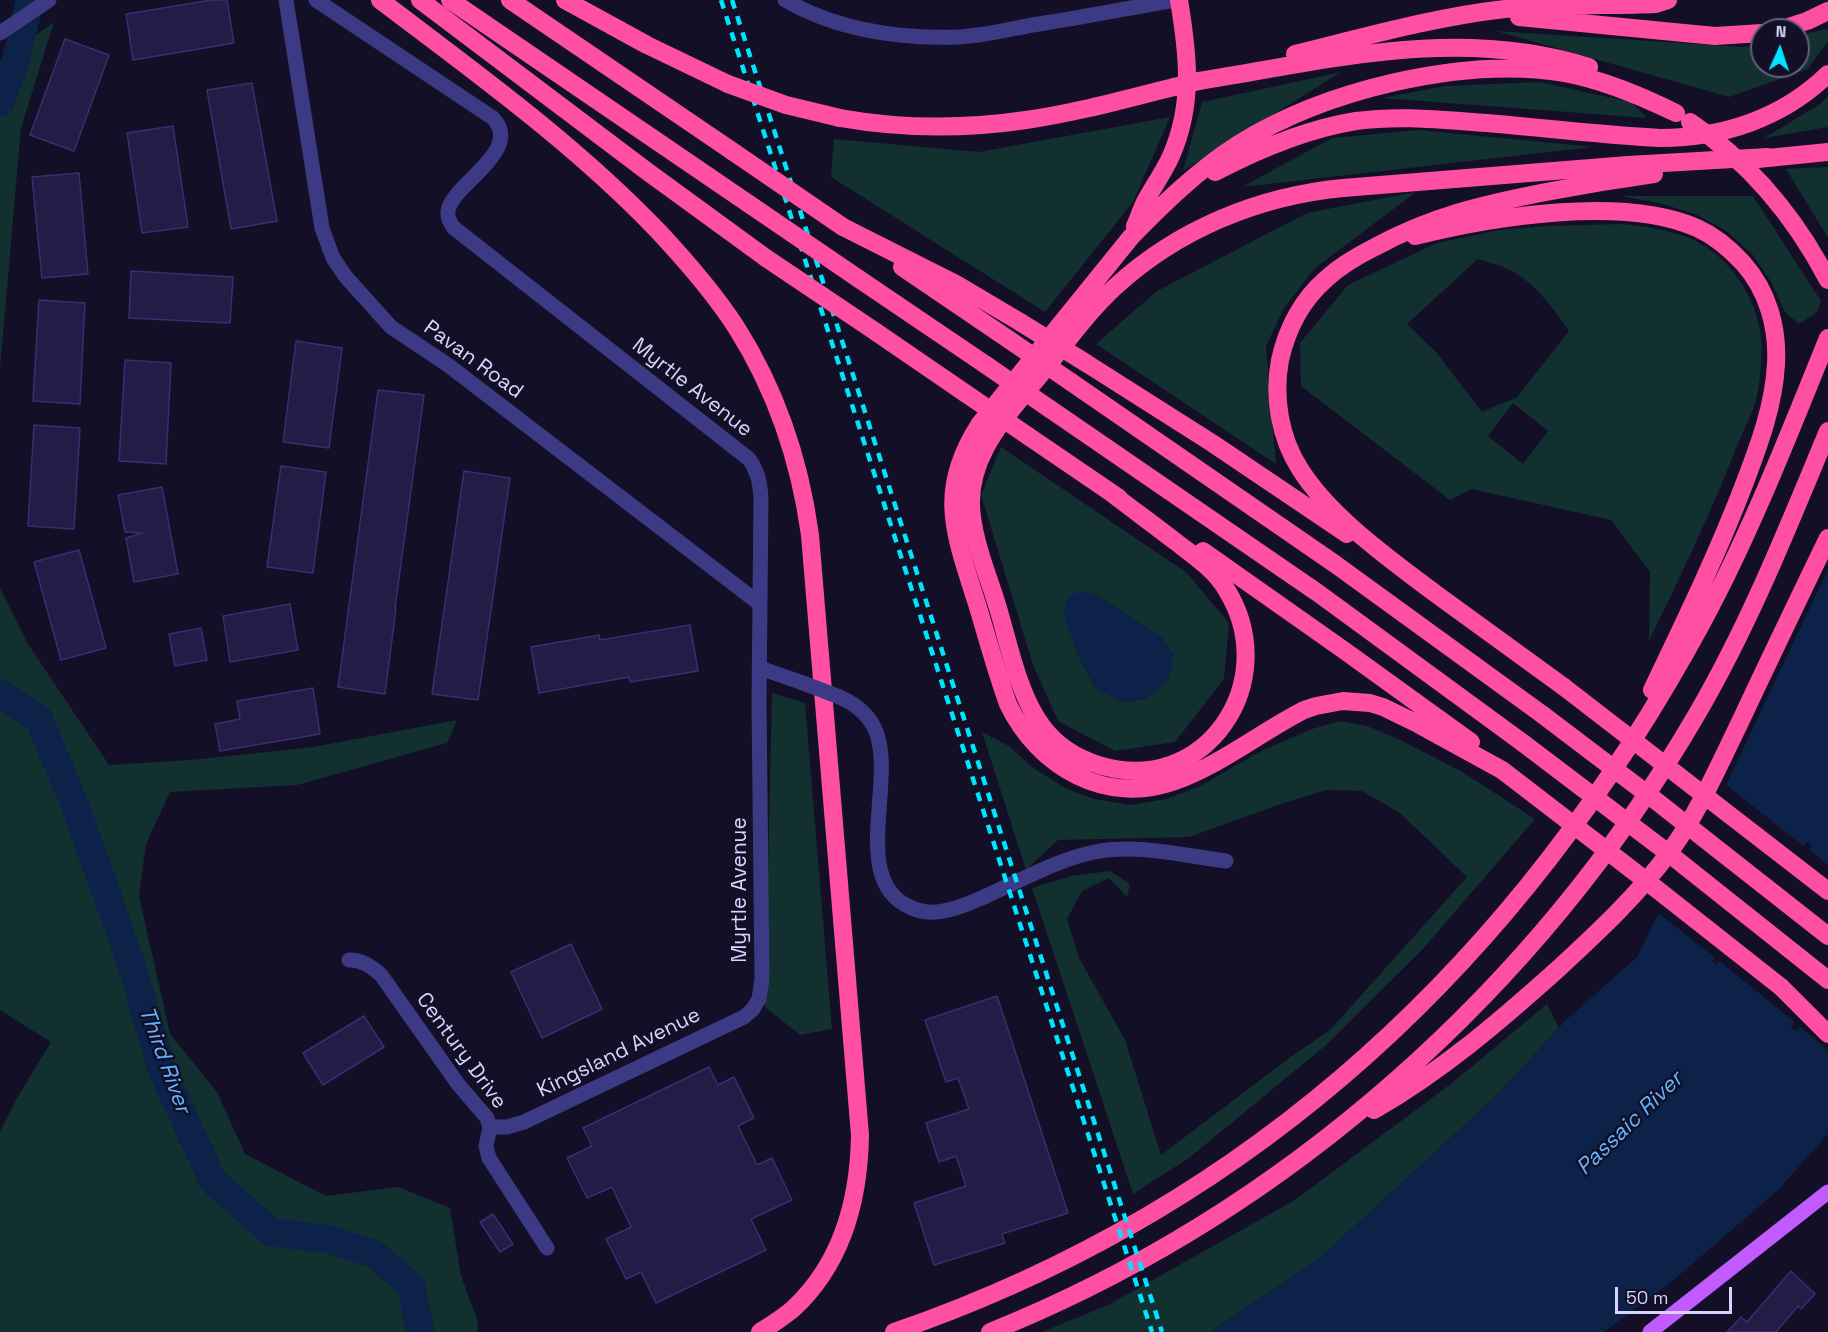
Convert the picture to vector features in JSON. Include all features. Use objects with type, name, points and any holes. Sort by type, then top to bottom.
[{"type":"highway","points":[[380,0],[564,142],[631,203],[683,258],[724,310],[757,364],[776,405],[798,470],[810,535],[860,1135],[859,1169],[849,1218],[828,1264],[807,1294],[793,1309],[760,1332]]},
{"type":"highway","points":[[420,0],[681,197],[766,258],[1110,492],[1206,553],[1318,631],[1484,752],[1502,770],[1828,1024]]},
{"type":"highway","points":[[450,0],[1318,593],[1523,743],[1828,980]]},
{"type":"highway","points":[[510,0],[1335,564],[1543,715],[1828,936]]},
{"type":"highway","points":[[565,0],[647,45],[728,84],[779,102],[840,118],[914,126],[999,124],[1056,115],[1199,81],[1295,54],[1442,20],[1506,9],[1656,4],[1668,0]]},
{"type":"highway","points":[[1131,237],[1146,200],[1170,158],[1183,121],[1188,83],[1188,58],[1179,0]]},
{"type":"highway","points":[[1810,20],[1828,11]]},
{"type":"highway","points":[[1442,20],[1507,17],[1715,36],[1750,34]]},
{"type":"highway","points":[[1199,81],[1380,52],[1432,47],[1480,48],[1528,53],[1587,67],[1640,90],[1728,151],[1768,190],[1797,227],[1828,280]]},
{"type":"highway","points":[[1502,770],[1395,712],[1370,703],[1356,701],[1329,703],[1304,710],[1174,782],[1143,788],[1113,787],[1072,774],[1049,759],[1029,738],[1020,727],[1004,692],[956,538],[952,503],[957,469],[966,446],[979,425],[1131,237],[1154,213],[1219,158],[1267,128],[1337,98],[1376,86],[1414,78],[1491,69],[1548,71],[1597,81],[1638,96],[1683,118]]},
{"type":"highway","points":[[1168,202],[1207,177],[1250,155],[1305,133],[1340,124],[1378,119],[1419,118],[1648,137],[1698,136],[1736,128],[1760,119],[1793,102],[1828,74]]},
{"type":"highway","points":[[1110,492],[1199,560],[1221,581],[1240,617],[1246,644],[1247,659],[1243,686],[1234,710],[1220,730],[1202,747],[1180,760],[1142,770],[1104,767],[1081,758],[1060,745],[1036,719],[1022,688],[976,534],[971,503],[972,483],[977,464],[993,435],[1071,337],[1114,288],[1167,247],[1210,223],[1256,205],[1300,194],[1343,188],[1639,164],[1828,152]]},
{"type":"highway","points":[[1768,157],[1615,180],[1472,207],[1422,224],[1347,261],[1324,279],[1305,301],[1291,327],[1282,354],[1277,383],[1278,405],[1286,441],[1309,483],[1374,547],[1564,687],[1828,891]]},
{"type":"highway","points":[[1373,248],[1424,234],[1522,216],[1588,212],[1644,214],[1684,223],[1719,241],[1745,265],[1763,292],[1772,319],[1776,349],[1774,380],[1764,428],[1723,540],[1616,767]]},
{"type":"highway","points":[[843,227],[956,284],[1020,322],[1203,437],[1411,575]]},
{"type":"highway","points":[[894,1332],[993,1294],[1095,1245],[1194,1187],[1287,1123],[1373,1050],[1456,969],[1546,863],[1616,767],[1674,673],[1728,573],[1828,338]]},
{"type":"highway","points":[[990,1332],[1052,1305],[1154,1252],[1251,1192],[1338,1129],[1411,1067],[1486,995],[1549,925],[1598,864],[1632,817],[1698,713],[1738,639],[1770,570],[1828,430]]},
{"type":"highway","points":[[1338,1129],[1407,1091],[1461,1053],[1575,953],[1650,876],[1671,850],[1702,798],[1828,538]]},
{"type":"highway","points":[[1780,987],[1828,1034]]},
{"type":"main road","points":[[1650,1332],[1828,1192]]},
{"type":"street","points":[[0,33],[48,0]]},
{"type":"street","name":"Pavan Road","points":[[286,0],[322,228],[333,258],[362,296],[391,327],[448,365],[760,604]]},
{"type":"street","name":"Myrtle Avenue","points":[[316,0],[499,124],[500,139],[492,158],[450,205],[448,217],[454,228],[716,432],[749,459],[756,469],[761,498],[759,702],[762,979],[759,999]]},
{"type":"street","points":[[785,0],[803,10],[860,30],[959,37],[1175,0]]},
{"type":"street","points":[[760,668],[854,704],[874,726],[881,755],[879,854],[883,877],[893,895],[900,902],[916,910],[934,912],[954,909],[1066,861],[1097,851],[1134,849],[1226,861]]},
{"type":"street","name":"Century Drive","points":[[349,960],[367,963],[381,975],[458,1084],[483,1112],[490,1127],[486,1146],[489,1158],[547,1248]]},
{"type":"street","name":"Kingsland Avenue","points":[[490,1127],[507,1127],[524,1122],[744,1017],[759,999]]},
{"type":"green space","points":[[54,22],[21,128],[0,369],[0,60]]},
{"type":"green space","points":[[1828,29],[1828,41],[1810,66],[1810,33]]},
{"type":"green space","points":[[1496,31],[1743,47],[1750,46],[1750,78],[1783,78],[1729,97]]},
{"type":"green space","points":[[1341,72],[1183,171],[1202,102]]},
{"type":"green space","points":[[1539,82],[1631,102],[1647,118],[1382,98],[1445,86]]},
{"type":"green space","points":[[1828,96],[1828,127],[1764,138],[1820,104]]},
{"type":"green space","points":[[1170,117],[1133,202],[1045,312],[831,177],[834,139],[979,152]]},
{"type":"green space","points":[[1419,130],[1593,147],[1242,187],[1332,138]]},
{"type":"green space","points":[[1828,167],[1828,238],[1786,169]]},
{"type":"green space","points":[[1416,192],[1314,269],[1284,308],[1266,346],[1276,464],[1096,344],[1157,291],[1307,213]]},
{"type":"green space","points":[[1621,196],[1753,196],[1821,301],[1817,312],[1799,324],[1785,312],[1771,282],[1753,255],[1725,230],[1695,214],[1659,203]]},
{"type":"green space","points":[[1621,224],[1668,231],[1698,242],[1724,261],[1734,273],[1744,287],[1757,316],[1760,331],[1761,368],[1755,404],[1706,520],[1649,641],[1650,572],[1611,520],[1471,489],[1450,500],[1301,386],[1300,343],[1348,285],[1437,243],[1499,230]],"holes":[[[1478,259],[1515,273],[1533,286],[1569,331],[1517,397],[1482,412],[1436,352],[1407,324]],[[1513,403],[1548,431],[1523,464],[1488,436]]]},
{"type":"green space","points":[[1001,447],[1187,573],[1229,623],[1224,679],[1175,742],[1115,751],[1058,721],[1033,665],[981,495]],"holes":[[[1173,654],[1169,677],[1148,698],[1124,702],[1097,689],[1080,661]]]},
{"type":"green space","points":[[0,588],[28,644],[109,765],[191,760],[313,747],[457,720],[447,743],[297,785],[170,792],[146,844],[139,896],[170,1034],[217,1092],[245,1154],[326,1196],[398,1187],[450,1208],[461,1276],[478,1322],[477,1332],[0,1332],[0,1131],[51,1042],[0,1010]]},
{"type":"green space","points":[[772,693],[805,703],[832,1029],[800,1035],[765,1007]]},
{"type":"green space","points":[[1340,721],[1367,726],[1398,739],[1461,771],[1535,819],[1422,950],[1325,1046],[1189,1158],[1133,1194],[1032,888],[1071,876],[1110,871],[1130,884],[1127,897],[1109,878],[1082,891],[1067,919],[1079,958],[1125,1040],[1161,1155],[1331,1029],[1467,877],[1400,813],[1362,791],[1326,790],[1189,837],[1058,840],[1026,870],[982,732],[1009,746],[1032,767],[1067,789],[1094,799],[1131,805],[1166,799],[1198,787],[1263,750],[1312,729]]},
{"type":"green space","points":[[1547,1004],[1559,1028],[1495,1097],[1319,1259],[1213,1332],[1042,1332],[1108,1305],[1295,1200],[1452,1083]]},
{"type":"water","name":"Passaic River","points":[[1828,568],[1828,981],[1791,1027],[1796,1031],[1828,991],[1828,1134],[1776,1192],[1670,1283],[1604,1332],[1213,1332],[1319,1259],[1495,1097],[1566,1020],[1637,957],[1676,877],[1728,781]],"holes":[[[1807,842],[1812,846],[1716,965],[1712,961]]]},
{"type":"water","points":[[1082,591],[1095,594],[1161,636],[1173,655],[1170,677],[1148,698],[1124,702],[1098,690],[1080,661],[1063,611],[1070,595]]},
{"type":"pier","points":[[1828,565],[1828,570],[1725,784],[1806,848],[1717,959],[1656,911],[1725,780],[1825,567]]},
{"type":"pier","points":[[1807,848],[1828,865],[1828,986],[1797,1024],[1717,959]]},
{"type":"pier","points":[[1828,988],[1828,1051],[1797,1024]]},
{"type":"building","points":[[212,0],[227,0],[234,43],[133,60],[126,14]]},
{"type":"building","points":[[65,39],[109,55],[74,151],[30,135]]},
{"type":"building","points":[[252,83],[277,221],[231,229],[207,90]]},
{"type":"building","points":[[173,126],[188,227],[142,233],[127,133]]},
{"type":"building","points":[[79,173],[88,274],[42,278],[32,177]]},
{"type":"building","points":[[131,271],[233,277],[230,323],[129,318]]},
{"type":"building","points":[[39,300],[85,303],[80,404],[33,401]]},
{"type":"building","points":[[296,341],[342,348],[329,448],[283,442]]},
{"type":"building","points":[[125,360],[171,363],[166,464],[119,461]]},
{"type":"building","points":[[378,390],[424,395],[385,694],[338,687]]},
{"type":"building","points":[[34,425],[80,428],[74,529],[28,526]]},
{"type":"building","points":[[281,466],[326,472],[313,573],[267,567]]},
{"type":"building","points":[[464,471],[510,478],[478,700],[432,694]]},
{"type":"building","points":[[162,487],[178,574],[134,582],[126,538],[143,533],[125,532],[118,495]]},
{"type":"building","points":[[79,550],[106,648],[61,660],[34,562]]},
{"type":"building","points":[[290,604],[298,650],[230,662],[223,616]]},
{"type":"building","points":[[690,625],[698,671],[630,682],[629,677],[539,693],[531,647],[599,635],[600,640]]},
{"type":"building","points":[[201,628],[207,660],[175,666],[169,634]]},
{"type":"building","points":[[313,688],[320,734],[220,751],[215,724],[240,719],[237,701]]},
{"type":"building","points":[[571,944],[602,1009],[542,1038],[511,972]]},
{"type":"building","points":[[997,996],[1068,1213],[1002,1234],[1005,1243],[934,1265],[914,1203],[966,1186],[956,1156],[939,1162],[926,1123],[969,1109],[958,1078],[946,1082],[925,1020]]},
{"type":"building","points":[[364,1016],[384,1047],[323,1085],[303,1053]]},
{"type":"building","points":[[709,1067],[718,1085],[734,1077],[754,1118],[738,1126],[757,1165],[772,1158],[792,1200],[751,1219],[766,1250],[656,1303],[641,1272],[626,1279],[606,1239],[631,1227],[612,1187],[587,1198],[567,1158],[592,1146],[583,1128]]},
{"type":"building","points":[[493,1214],[513,1244],[500,1252],[480,1222]]},
{"type":"building","points":[[1791,1271],[1815,1294],[1801,1309],[1798,1306],[1776,1332],[1727,1332],[1741,1317],[1747,1322]]},
{"type":"waterway","name":"Third River","points":[[0,103],[16,59],[30,0]]},
{"type":"waterway","name":"Third River","points":[[0,693],[39,719],[76,808],[131,963],[162,1070],[213,1181],[271,1232],[327,1239],[375,1254],[411,1286],[420,1332]]},
{"type":"railway","points":[[721,0],[1152,1332]]},
{"type":"railway","points":[[732,0],[1162,1332]]}]
